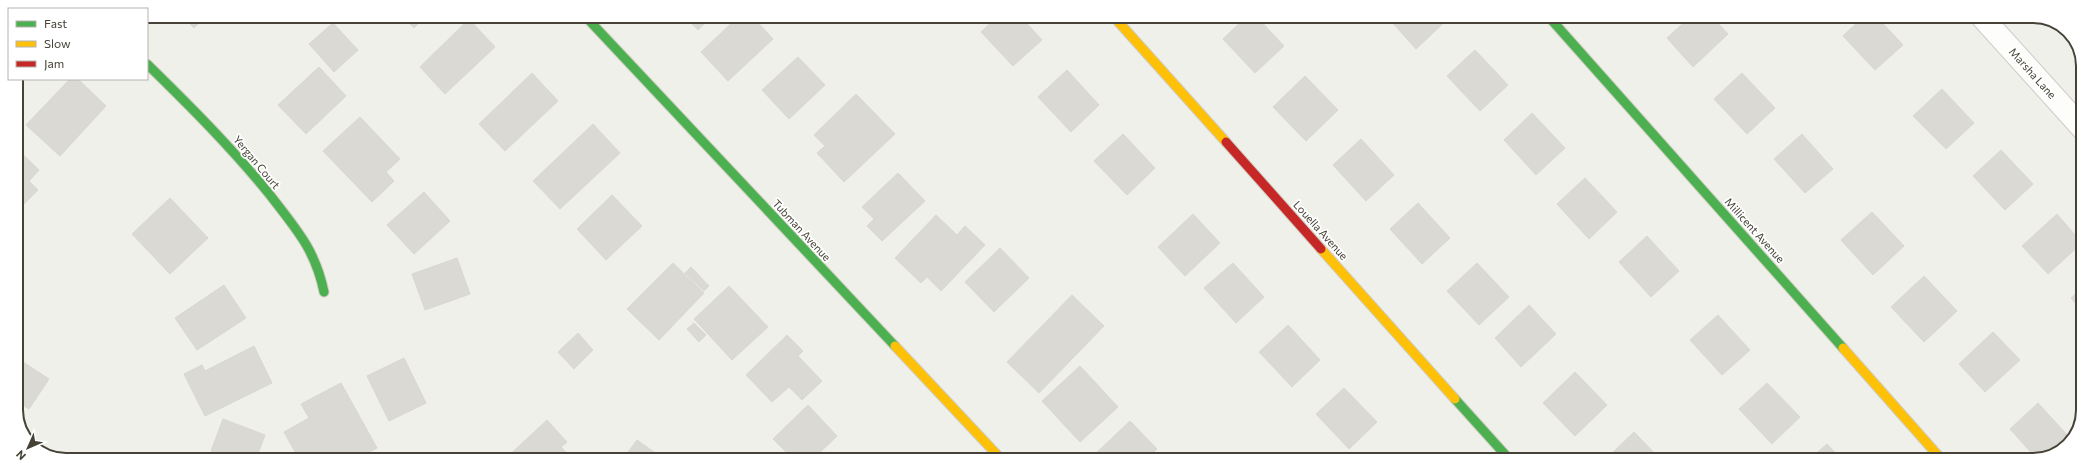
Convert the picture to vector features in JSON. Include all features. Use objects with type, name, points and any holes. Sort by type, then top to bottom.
[{"type":"street","name":"Tubman Avenue","points":[[592,23],[994,453]]},
{"type":"street","name":"Louella Avenue","points":[[1120,23],[1504,453]]},
{"type":"street","name":"Millicent Avenue","points":[[1554,23],[1936,453]]},
{"type":"street","name":"Marsha Lane","points":[[1987,23],[2076,121]]},
{"type":"street","name":"Yergan Court","points":[[148,65],[213,129],[245,164],[305,240],[320,273],[324,292]]},
{"type":"building","points":[[189,23],[199,23],[194,28]]},
{"type":"building","points":[[333,23],[358,50],[334,72],[309,44]]},
{"type":"building","points":[[409,23],[419,23],[414,28]]},
{"type":"building","points":[[465,23],[473,23],[495,47],[445,94],[420,67]]},
{"type":"building","points":[[691,23],[705,23],[698,30]]},
{"type":"building","points":[[732,23],[758,23],[773,39],[728,81],[701,52]]},
{"type":"building","points":[[991,23],[1026,23],[1042,40],[1013,66],[981,32]]},
{"type":"building","points":[[1240,23],[1263,23],[1284,46],[1255,73],[1223,39]]},
{"type":"building","points":[[1393,23],[1444,23],[1416,49]]},
{"type":"building","points":[[1683,23],[1718,23],[1728,34],[1693,67],[1667,38]]},
{"type":"building","points":[[1857,23],[1883,23],[1903,45],[1875,70],[1843,36]]},
{"type":"building","points":[[1475,50],[1508,85],[1480,111],[1447,76]]},
{"type":"building","points":[[798,57],[825,85],[789,119],[762,90]]},
{"type":"building","points":[[319,67],[346,96],[306,134],[278,105]]},
{"type":"building","points":[[1067,70],[1099,105],[1071,132],[1038,97]]},
{"type":"building","points":[[532,73],[558,101],[505,151],[479,124]]},
{"type":"building","points":[[1742,73],[1775,108],[1747,134],[1714,99]]},
{"type":"building","points":[[1305,76],[1338,110],[1306,141],[1273,107]]},
{"type":"building","points":[[69,80],[79,80],[106,106],[60,156],[26,125]]},
{"type":"building","points":[[1942,89],[1974,123],[1946,149],[1913,116]]},
{"type":"building","points":[[856,94],[895,134],[844,182],[817,153],[825,146],[814,135]]},
{"type":"building","points":[[1532,113],[1565,148],[1536,175],[1504,140]]},
{"type":"building","points":[[360,117],[400,159],[386,172],[394,181],[372,202],[323,151]]},
{"type":"building","points":[[593,124],[620,153],[560,209],[533,181]]},
{"type":"building","points":[[1123,134],[1155,168],[1127,195],[1094,161]]},
{"type":"building","points":[[1802,134],[1833,169],[1805,193],[1774,159]]},
{"type":"building","points":[[1361,139],[1394,175],[1366,201],[1333,165]]},
{"type":"building","points":[[2001,150],[2033,184],[2005,210],[1973,176]]},
{"type":"building","points":[[23,155],[39,170],[29,181],[38,190],[23,205]]},
{"type":"building","points":[[898,173],[925,201],[882,241],[867,226],[874,219],[862,207]]},
{"type":"building","points":[[1585,178],[1617,212],[1589,239],[1557,204]]},
{"type":"building","points":[[424,192],[450,221],[414,254],[387,225]]},
{"type":"building","points":[[612,195],[642,226],[606,260],[577,229]]},
{"type":"building","points":[[170,198],[208,238],[170,274],[132,234]]},
{"type":"building","points":[[1418,203],[1450,238],[1422,264],[1390,229]]},
{"type":"building","points":[[1872,212],[1904,246],[1873,275],[1841,240]]},
{"type":"building","points":[[1193,214],[1220,243],[1185,276],[1158,247]]},
{"type":"building","points":[[2057,214],[2076,236],[2076,248],[2048,274],[2022,246]]},
{"type":"building","points":[[936,215],[957,235],[965,226],[985,245],[941,291],[927,277],[921,283],[895,258]]},
{"type":"building","points":[[1647,236],[1679,271],[1651,297],[1619,262]]},
{"type":"building","points":[[1000,248],[1029,278],[994,312],[965,282]]},
{"type":"building","points":[[457,258],[470,294],[425,310],[412,274]]},
{"type":"building","points":[[673,263],[704,293],[659,340],[627,309]]},
{"type":"building","points":[[1233,263],[1264,297],[1236,323],[1204,288]]},
{"type":"building","points":[[1477,263],[1509,297],[1479,325],[1447,291]]},
{"type":"building","points":[[691,267],[709,286],[704,291],[685,273]]},
{"type":"building","points":[[1924,276],[1957,311],[1924,342],[1891,307]]},
{"type":"building","points":[[224,285],[246,318],[197,350],[175,318]]},
{"type":"building","points":[[729,286],[768,327],[732,360],[694,319]]},
{"type":"building","points":[[2076,293],[2076,304],[2071,298]]},
{"type":"building","points":[[1072,295],[1104,326],[1039,393],[1007,362]]},
{"type":"building","points":[[1529,305],[1556,334],[1521,367],[1495,338]]},
{"type":"building","points":[[1718,315],[1750,350],[1722,375],[1690,340]]},
{"type":"building","points":[[694,323],[706,335],[699,342],[687,329]]},
{"type":"building","points":[[1288,325],[1320,360],[1292,387],[1259,352]]},
{"type":"building","points":[[1993,332],[2020,360],[1985,392],[1959,364]]},
{"type":"building","points":[[578,333],[593,350],[574,369],[558,352]]},
{"type":"building","points":[[787,335],[803,351],[798,356],[822,381],[802,400],[789,387],[772,402],[746,375]]},
{"type":"building","points":[[254,346],[272,383],[205,416],[184,374],[202,365],[205,371]]},
{"type":"building","points":[[404,358],[426,403],[389,421],[367,376]]},
{"type":"building","points":[[23,362],[49,379],[29,409],[23,405]]},
{"type":"building","points":[[1080,366],[1118,407],[1080,442],[1042,401]]},
{"type":"building","points":[[1575,372],[1607,405],[1575,436],[1543,403]]},
{"type":"building","points":[[341,383],[377,448],[367,453],[296,453],[284,432],[309,418],[301,404]]},
{"type":"building","points":[[1767,383],[1800,417],[1772,444],[1739,409]]},
{"type":"building","points":[[1344,388],[1377,422],[1349,449],[1316,414]]},
{"type":"building","points":[[2038,403],[2067,435],[2059,444],[2047,451],[2032,453],[2010,429]]},
{"type":"building","points":[[808,405],[837,436],[819,453],[787,453],[773,439]]},
{"type":"building","points":[[223,419],[265,435],[258,453],[216,453],[211,451]]},
{"type":"building","points":[[547,420],[567,442],[561,447],[566,453],[511,453]]},
{"type":"building","points":[[1130,421],[1157,449],[1153,453],[1096,453]]},
{"type":"building","points":[[1634,432],[1654,453],[1612,453]]},
{"type":"building","points":[[637,440],[655,453],[627,453]]},
{"type":"building","points":[[1827,444],[1835,453],[1817,453]]},
{"type":"traffic: fast","points":[[592,23],[895,346]]},
{"type":"traffic: fast","points":[[1554,23],[1843,348]]},
{"type":"traffic: fast","points":[[148,65],[241,161],[270,195],[296,229],[310,251],[324,292]]},
{"type":"traffic: fast","points":[[1455,399],[1504,453]]},
{"type":"traffic: slow","points":[[1119,23],[1226,142]]},
{"type":"traffic: slow","points":[[1321,249],[1455,399]]},
{"type":"traffic: slow","points":[[895,346],[995,453]]},
{"type":"traffic: slow","points":[[1843,348],[1936,453]]},
{"type":"traffic: jam","points":[[1226,142],[1321,249]]}]
